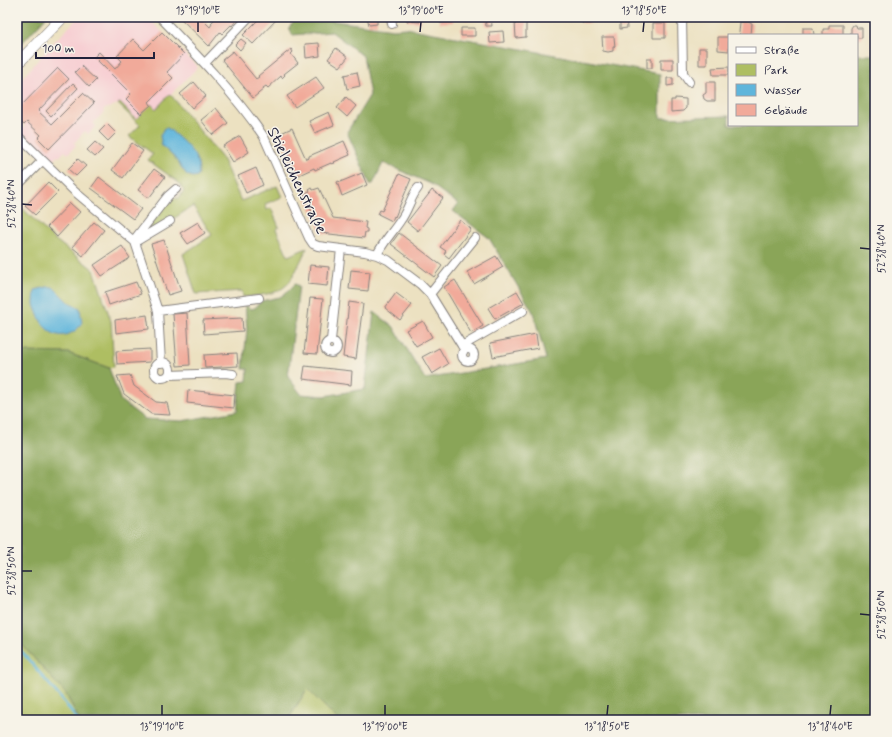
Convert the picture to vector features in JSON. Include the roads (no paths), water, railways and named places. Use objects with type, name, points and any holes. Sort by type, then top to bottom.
[{"type":"main road","points":[[17,64],[63,17]]},
{"type":"street","name":"Stieleichenstraße","points":[[160,17],[205,63],[264,137],[310,241],[318,246],[365,252],[388,260],[420,284],[430,294],[463,348],[523,311]]},
{"type":"street","points":[[205,63],[250,17]]},
{"type":"street","points":[[682,17],[683,73],[688,82]]},
{"type":"street","points":[[17,135],[74,191],[134,241],[158,311],[161,363]]},
{"type":"street","points":[[17,186],[42,161]]},
{"type":"street","points":[[377,255],[382,245],[401,220],[413,194],[418,188]]},
{"type":"street","points":[[134,241],[168,196],[176,189]]},
{"type":"street","points":[[134,241],[170,221]]},
{"type":"street","points":[[430,294],[475,238]]},
{"type":"street","points":[[331,340],[341,249]]},
{"type":"street","points":[[158,311],[259,298]]},
{"type":"street","points":[[169,375],[169,366],[167,364],[161,363],[156,366],[155,371],[160,378],[164,378],[169,375],[234,374]]},
{"type":"water","points":[[164,128],[169,129],[190,150],[197,162],[199,169],[198,176],[193,177],[187,175],[174,157],[162,146],[160,136]]},
{"type":"water","points":[[53,287],[67,301],[80,308],[82,324],[70,334],[57,335],[52,333],[46,328],[38,315],[34,304],[35,290]]},
{"type":"waterway","points":[[17,646],[65,703],[77,720]]}]
